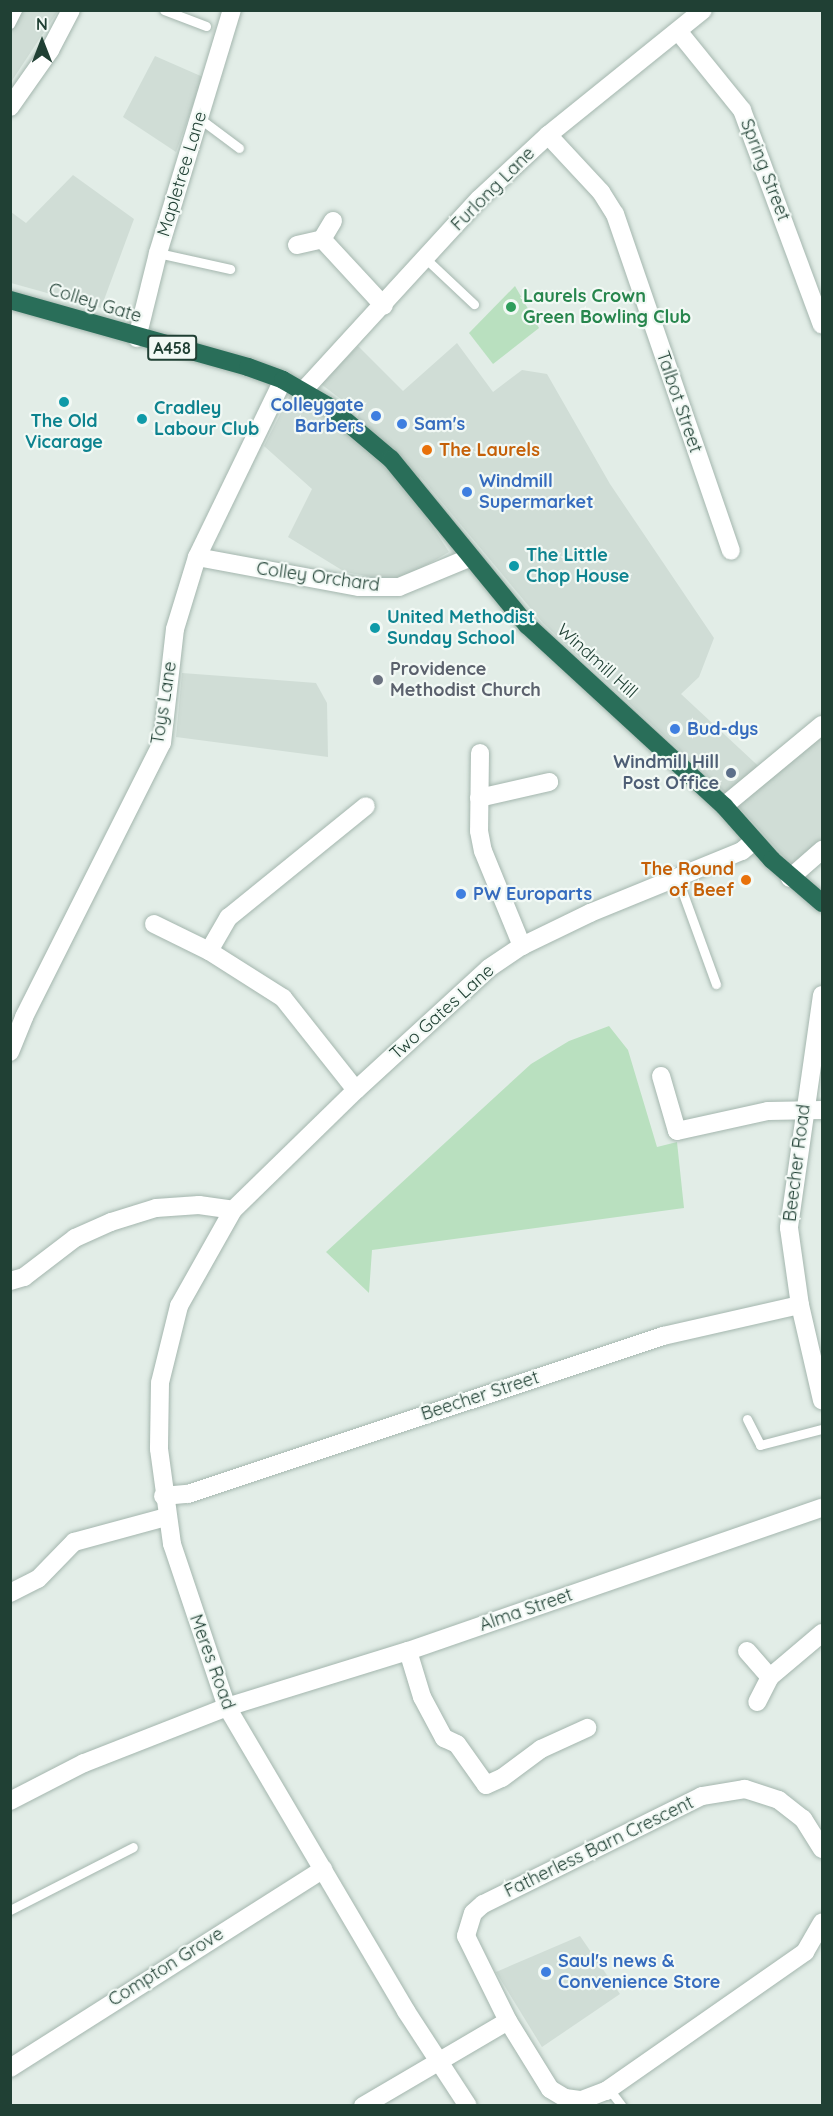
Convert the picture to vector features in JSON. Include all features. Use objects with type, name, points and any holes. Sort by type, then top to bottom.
[{"type":"highway","name":"Colley Gate","points":[[10,300],[283,380],[303,391]]},
{"type":"highway","name":"Windmill Hill","points":[[303,391],[328,406],[391,459],[469,558],[527,625],[724,806],[790,878],[822,903]]},
{"type":"street","points":[[14,95],[54,44],[71,10]]},
{"type":"street","name":"Mapletree Lane","points":[[136,338],[158,253],[232,10]]},
{"type":"street","name":"Furlong Lane","points":[[303,391],[384,306],[479,199],[548,135],[703,10]]},
{"type":"street","name":"Spring Street","points":[[678,31],[742,110],[822,325]]},
{"type":"street","name":"Talbot Street","points":[[548,135],[615,214],[731,551]]},
{"type":"street","points":[[297,245],[322,238],[333,221]]},
{"type":"street","points":[[322,238],[384,306]]},
{"type":"street","name":"Toys Lane","points":[[10,1052],[24,1017],[162,743],[175,629],[197,557],[283,380]]},
{"type":"street","name":"Colley Orchard","points":[[197,557],[359,587],[399,588],[469,558]]},
{"type":"street","points":[[724,806],[822,725]]},
{"type":"street","points":[[480,753],[479,798],[483,851],[522,946]]},
{"type":"street","points":[[479,798],[549,782]]},
{"type":"street","points":[[209,951],[229,917],[366,806]]},
{"type":"street","name":"Two Gates Lane","points":[[233,1210],[470,983],[522,946],[677,877],[742,851],[754,841]]},
{"type":"street","points":[[790,878],[822,850]]},
{"type":"street","points":[[154,924],[209,951],[283,998],[356,1090]]},
{"type":"street","name":"Beecher Road","points":[[822,995],[803,1109],[789,1228],[800,1305],[816,1352],[822,1400]]},
{"type":"street","points":[[661,1076],[677,1131],[768,1111],[822,1110]]},
{"type":"street","points":[[10,1281],[24,1277],[75,1238],[111,1222],[167,1207],[199,1205],[233,1210]]},
{"type":"street","name":"Meres Road","points":[[233,1210],[179,1306],[160,1383],[163,1496],[166,1517],[227,1707],[436,2062],[468,2106]]},
{"type":"street","name":"Beecher Street","points":[[163,1496],[188,1494],[663,1336],[800,1305]]},
{"type":"street","name":"Alma Street","points":[[10,1801],[84,1763],[227,1707],[408,1651],[822,1508]]},
{"type":"street","points":[[10,1593],[38,1579],[74,1542],[166,1517]]},
{"type":"street","points":[[757,1702],[770,1677],[822,1633]]},
{"type":"street","points":[[408,1651],[422,1697],[444,1738],[457,1744],[486,1785],[541,1749],[587,1728]]},
{"type":"street","points":[[747,1651],[770,1677]]},
{"type":"street","name":"Fatherless Barn Crescent","points":[[822,1849],[802,1819],[779,1800],[745,1789],[702,1796],[483,1904],[473,1913],[466,1936],[508,2021],[556,2095],[582,2100],[609,2089],[805,1952],[822,1922]]},
{"type":"street","name":"Compton Grove","points":[[10,2067],[323,1869]]},
{"type":"street","points":[[363,2106],[508,2021]]},
{"type":"lane","points":[[10,24],[17,10]]},
{"type":"lane","points":[[164,10],[206,26]]},
{"type":"lane","points":[[199,118],[239,148]]},
{"type":"lane","points":[[158,253],[230,269]]},
{"type":"lane","points":[[426,259],[474,304]]},
{"type":"lane","points":[[677,877],[716,984]]},
{"type":"lane","points":[[747,1419],[760,1445],[822,1429]]},
{"type":"lane","points":[[10,1910],[133,1847]]},
{"type":"lane","points":[[609,2089],[622,2106]]},
{"type":"shaded area","points":[[11,11],[58,11],[11,82]]},
{"type":"shaded area","points":[[155,56],[203,77],[176,152],[123,117]]},
{"type":"shaded area","points":[[73,175],[134,219],[101,308],[11,283],[11,212],[26,223]]},
{"type":"shaded area","points":[[457,343],[493,392],[522,370],[547,374],[610,484],[714,638],[699,677],[681,694],[768,775],[822,732],[822,845],[795,869],[726,793],[543,623],[420,476],[414,498],[449,552],[397,582],[345,572],[288,537],[312,489],[264,446],[292,391],[351,433],[359,413],[321,384],[358,346],[403,391]]},
{"type":"shaded area","points":[[182,673],[316,683],[327,703],[328,757],[176,737]]},
{"type":"shaded area","points":[[580,1936],[620,1994],[542,2047],[496,1972]]},
{"type":"green space","name":"Laurels Crown Green Bowling Club","points":[[515,286],[539,328],[493,364],[469,333]]},
{"type":"green space","points":[[609,1026],[628,1050],[657,1147],[677,1142],[684,1208],[372,1250],[369,1293],[326,1252],[531,1064],[569,1041]]},
{"type":"place","name":"Laurels Crown Green Bowling Club","points":[[511,307]]},
{"type":"place","name":"The Old Vicarage","points":[[64,402]]},
{"type":"place","name":"Colleygate Barbers","points":[[376,416]]},
{"type":"place","name":"Cradley Labour Club","points":[[142,419]]},
{"type":"place","name":"Sam's","points":[[402,424]]},
{"type":"place","name":"The Laurels","points":[[427,450]]},
{"type":"place","name":"Windmill Supermarket","points":[[467,492]]},
{"type":"place","name":"The Little Chop House","points":[[514,566]]},
{"type":"place","name":"United Methodist Sunday School","points":[[375,628]]},
{"type":"place","name":"Providence Methodist Church","points":[[378,680]]},
{"type":"place","name":"Bud-dys","points":[[675,729]]},
{"type":"place","name":"Windmill Hill Post Office","points":[[731,773]]},
{"type":"place","name":"The Round of Beef","points":[[746,880]]},
{"type":"place","name":"PW Europarts","points":[[461,894]]},
{"type":"place","name":"Saul's news & Convenience Store","points":[[546,1972]]}]
